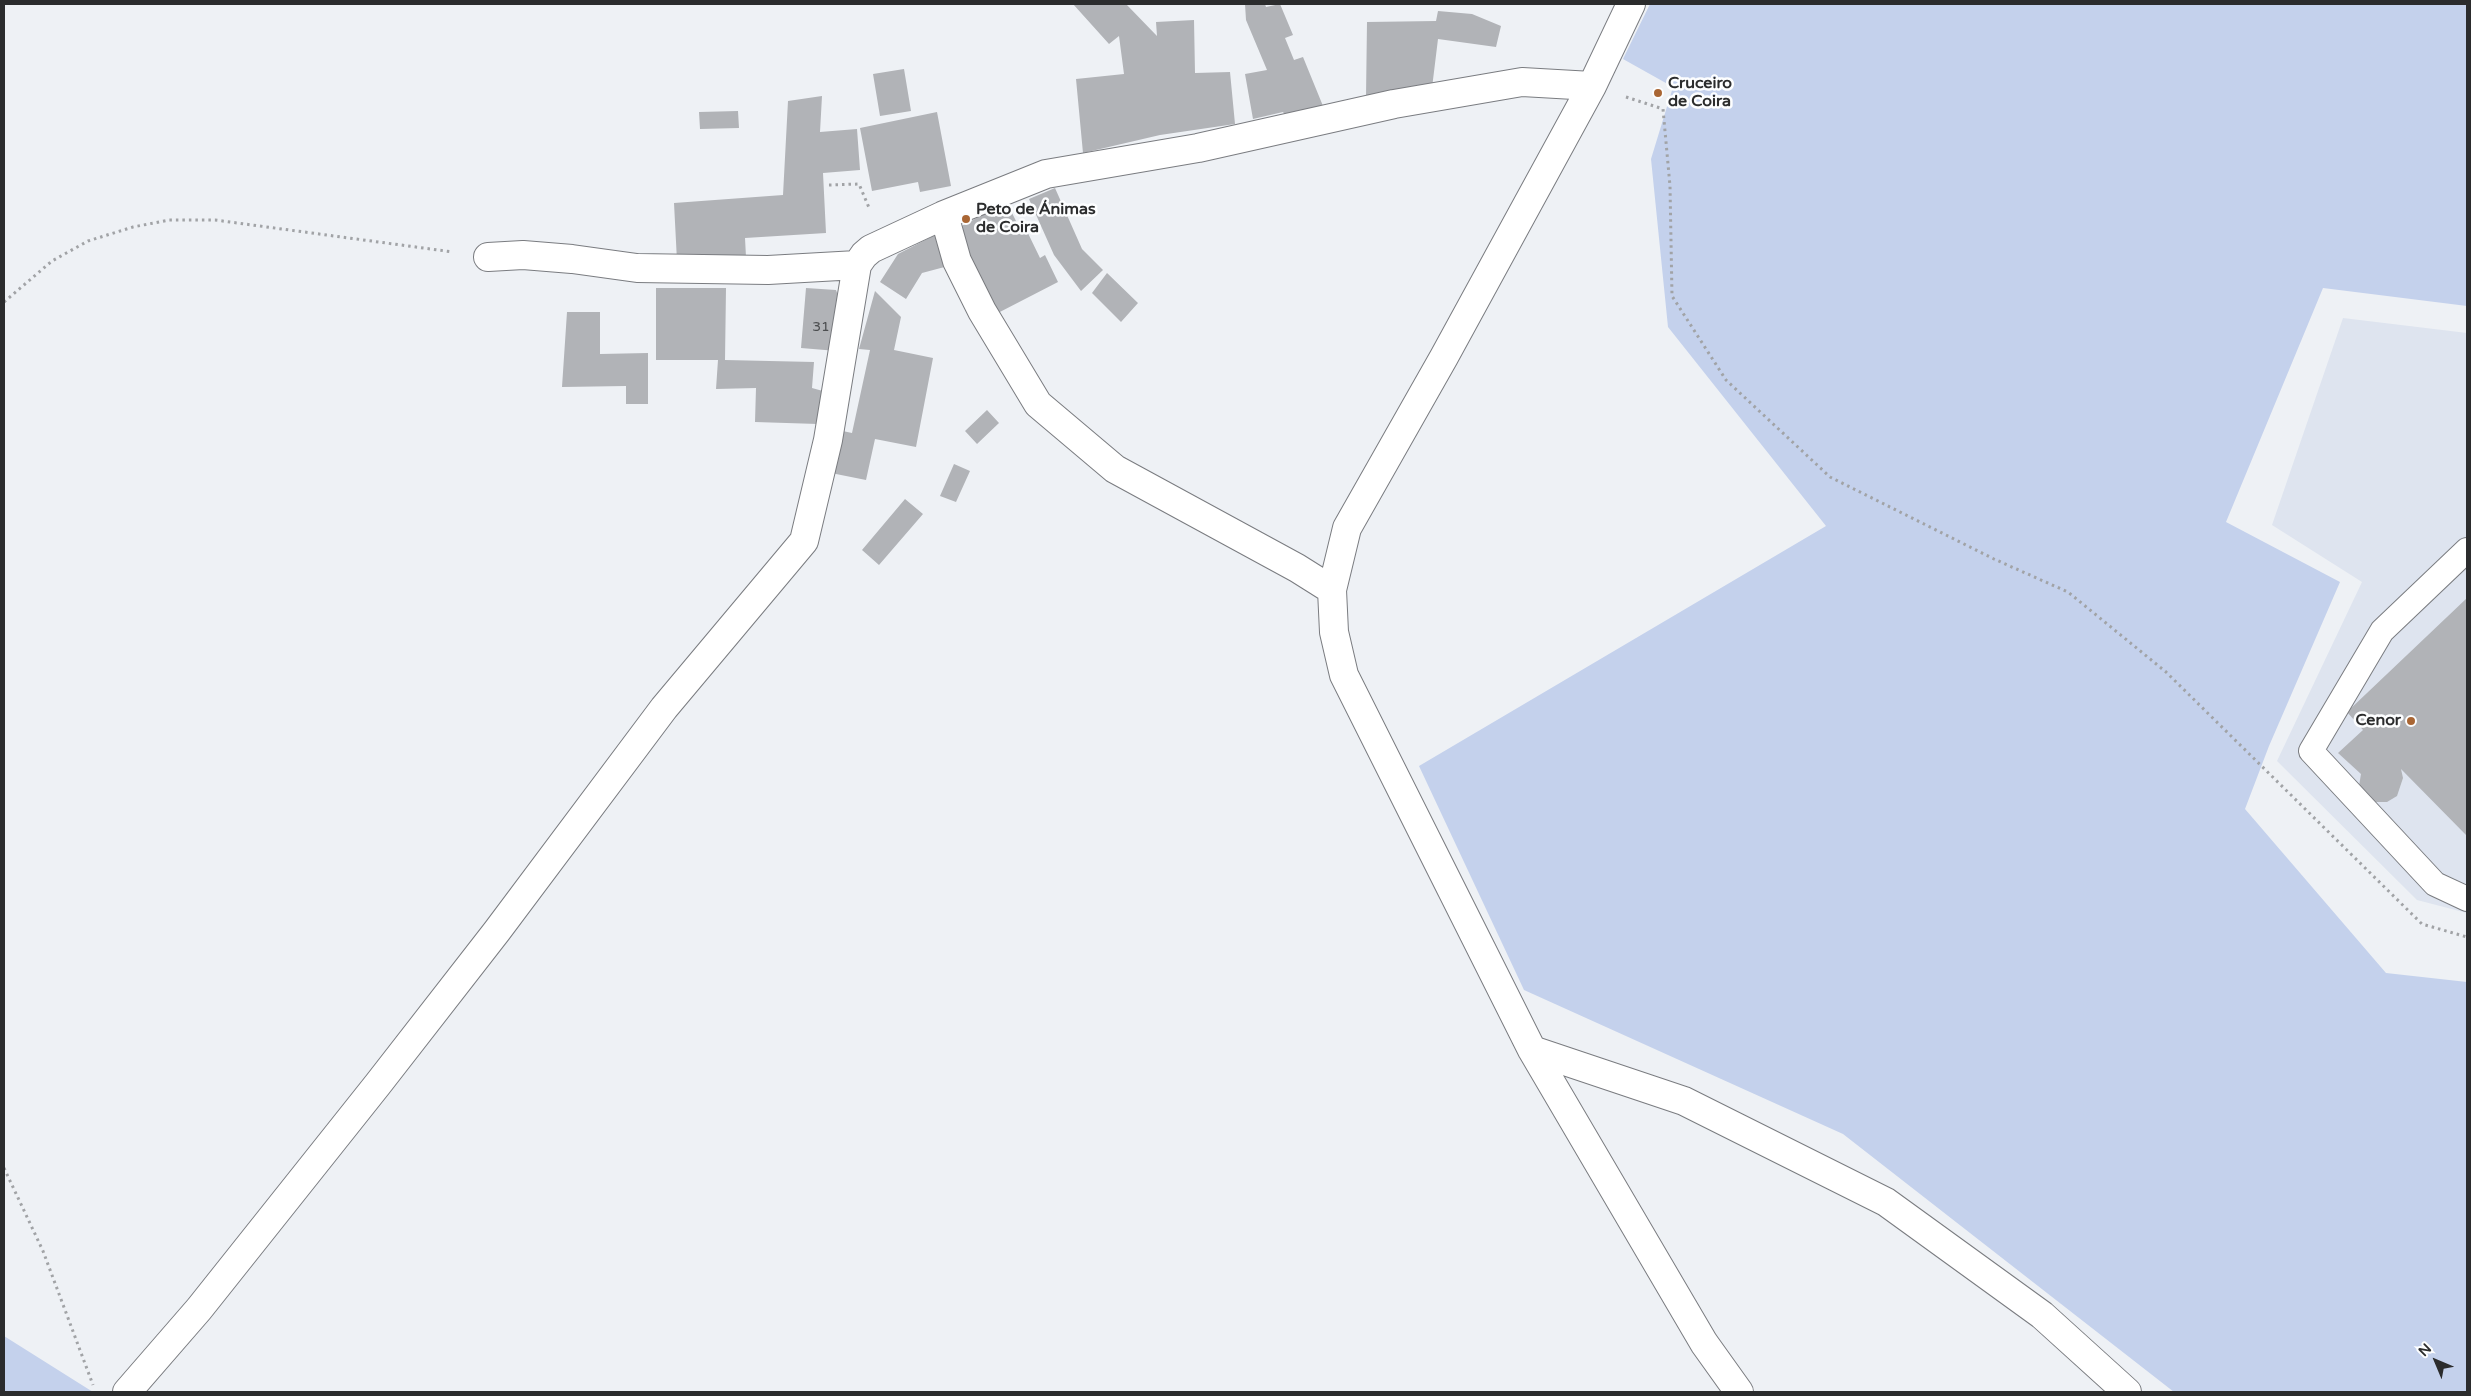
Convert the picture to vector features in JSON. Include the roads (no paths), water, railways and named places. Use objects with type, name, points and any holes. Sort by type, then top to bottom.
[{"type":"street","points":[[1631,4],[1592,86],[1444,357],[1347,528],[1332,590],[1334,632],[1344,675],[1532,1050],[1704,1343],[1740,1392]]},
{"type":"street","points":[[127,1392],[199,1309],[378,1084],[497,932],[664,708],[804,541],[828,440],[858,265],[864,255],[883,243],[944,215],[1046,174],[1198,148],[1394,104],[1522,82],[1592,86]]},
{"type":"street","points":[[944,215],[957,261],[982,311],[1038,404],[1115,469],[1297,568],[1332,590]]},
{"type":"street","points":[[488,257],[523,255],[637,268],[768,270],[858,265]]},
{"type":"street","points":[[1532,1050],[1684,1102],[1886,1202],[2042,1315],[2126,1392]]},
{"type":"lane","points":[[2467,550],[2382,631],[2311,751],[2435,884],[2467,899]]},
{"type":"place","name":"Cruceiro de Coira","points":[[1658,93]]},
{"type":"place","name":"Peto de Ánimas de Coira","points":[[966,219]]},
{"type":"place","name":"Cenor","points":[[2411,721]]}]
